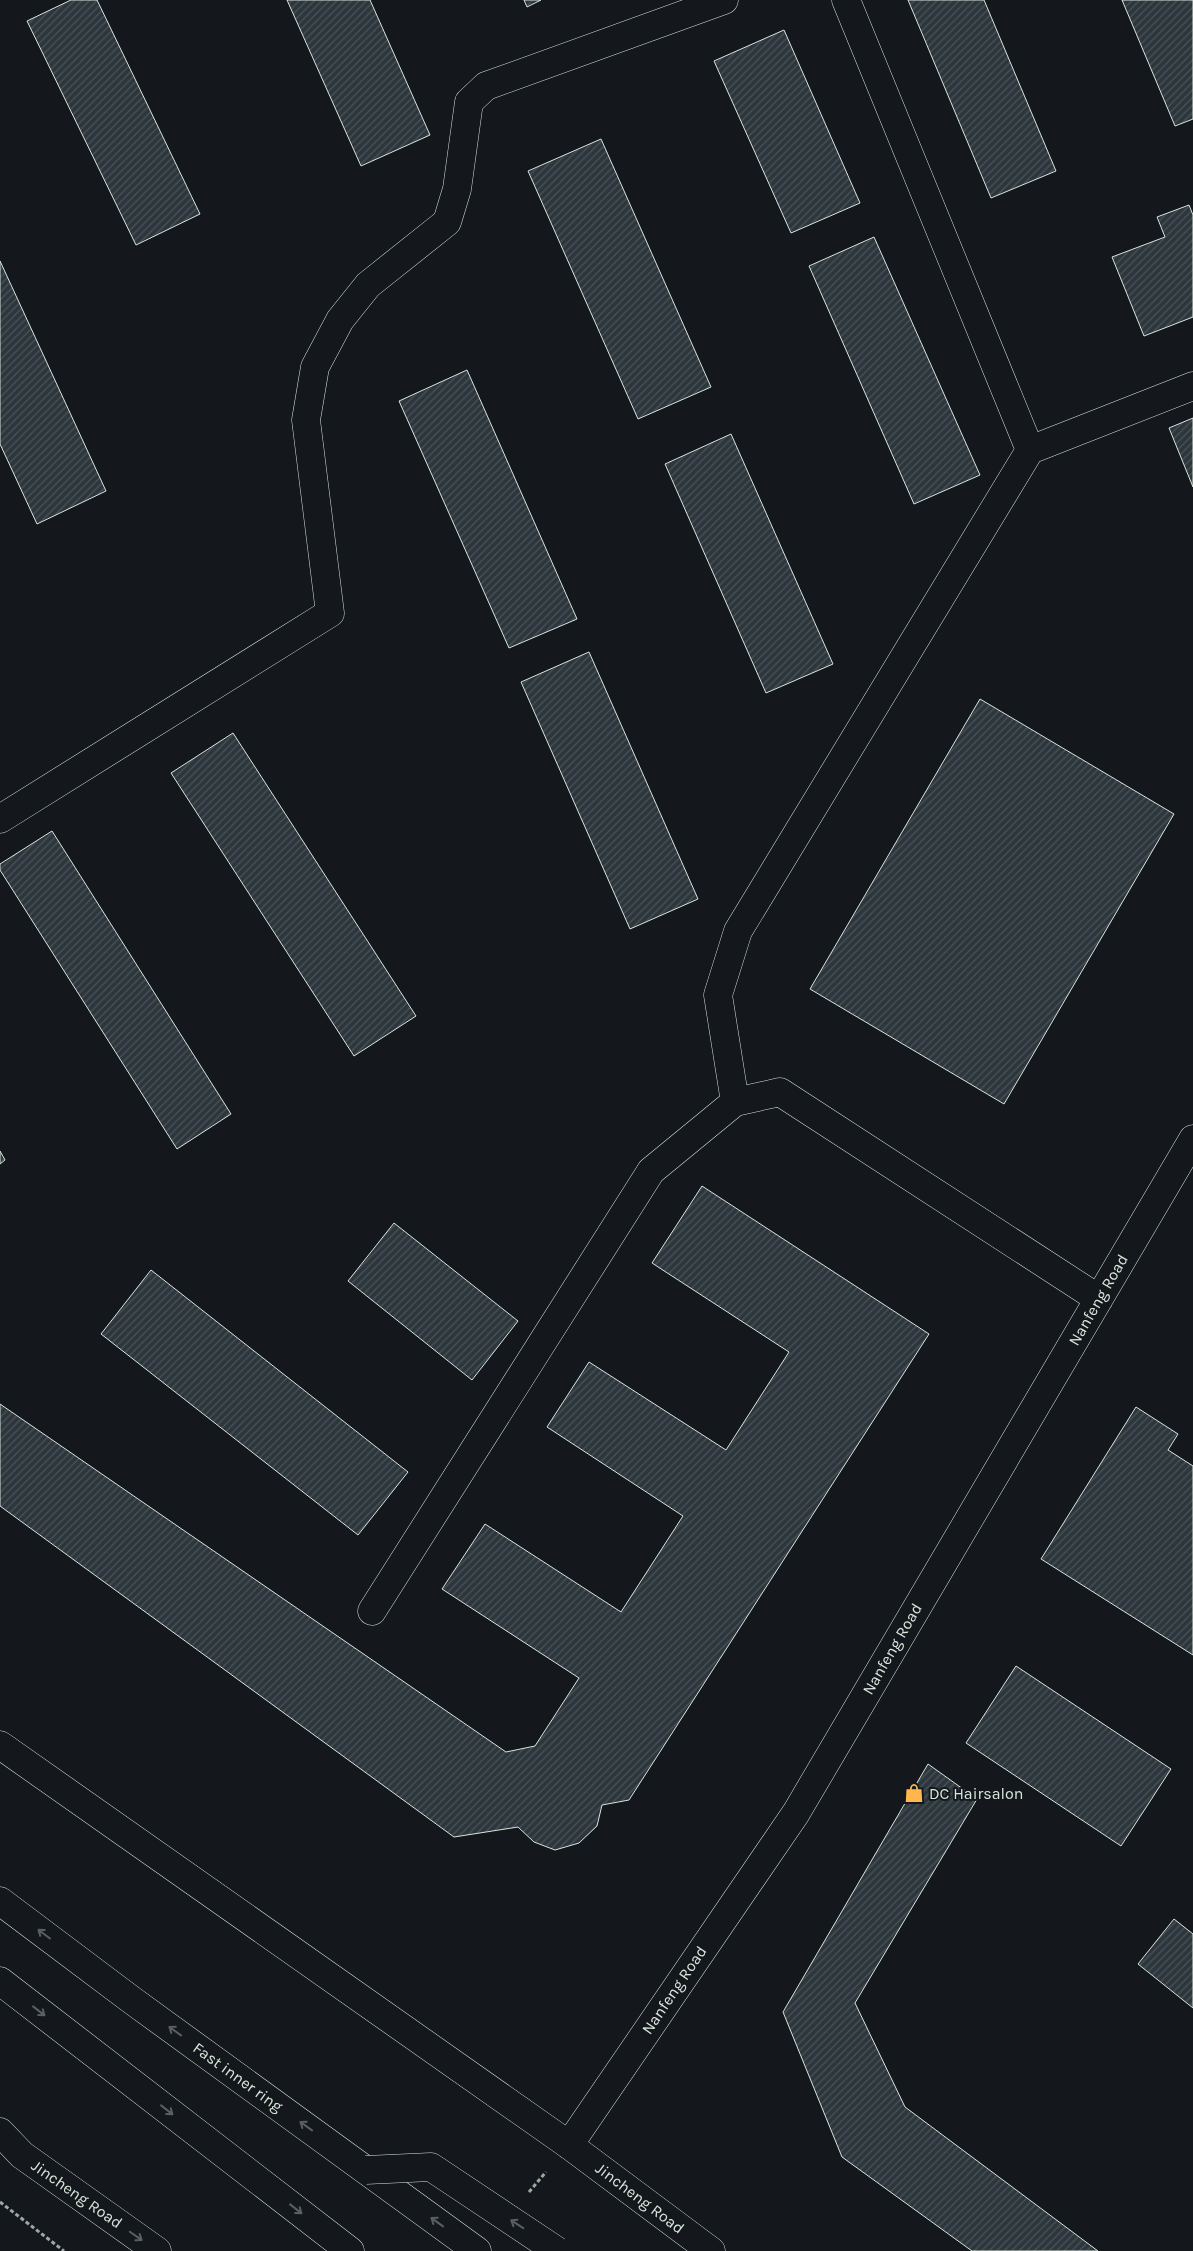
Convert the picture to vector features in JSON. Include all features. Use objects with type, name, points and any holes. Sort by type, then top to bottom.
[{"type":"main road","points":[[846,0],[1030,450]]},
{"type":"main road","points":[[0,819],[330,613],[306,420],[315,367],[340,320],[368,285],[447,222],[457,189],[469,102],[486,86],[706,3]]},
{"type":"main road","points":[[735,1102],[718,995],[738,931],[1030,450],[1193,386]]},
{"type":"main road","points":[[372,1610],[651,1171],[735,1102],[780,1092],[1099,1299]]},
{"type":"main road","name":"Nanfeng Road","points":[[569,2145],[796,1813],[1193,1139]]},
{"type":"main road","name":"Jincheng Road","points":[[0,1745],[569,2145],[711,2251]]},
{"type":"main road","name":"Fast inner ring","points":[[0,1901],[477,2251]]},
{"type":"main road","points":[[0,1981],[350,2251]]},
{"type":"main road","name":"Jincheng Road","points":[[0,2132],[22,2155],[157,2251]]},
{"type":"main road","points":[[366,2170],[431,2168],[557,2251]]},
{"type":"path","points":[[0,2202],[64,2251]]},
{"type":"building","points":[[71,0],[97,0],[200,214],[136,245],[27,21]]},
{"type":"building","points":[[287,0],[370,0],[430,135],[361,166]]},
{"type":"building","points":[[524,0],[541,0],[527,7]]},
{"type":"building","points":[[908,0],[984,0],[1056,171],[991,198]]},
{"type":"building","points":[[1122,0],[1193,0],[1193,119],[1175,126]]},
{"type":"building","points":[[784,30],[860,203],[791,233],[714,61]]},
{"type":"building","points":[[601,139],[711,387],[638,419],[528,171]]},
{"type":"building","points":[[1189,205],[1193,215],[1193,317],[1144,336],[1112,257],[1165,237],[1157,217]]},
{"type":"building","points":[[874,237],[980,475],[914,504],[809,266]]},
{"type":"building","points":[[0,261],[106,491],[37,524],[0,444]]},
{"type":"building","points":[[467,370],[577,619],[509,648],[399,401]]},
{"type":"building","points":[[1193,418],[1193,487],[1169,428]]},
{"type":"building","points":[[731,434],[833,664],[766,693],[665,464]]},
{"type":"building","points":[[589,652],[698,899],[630,929],[521,682]]},
{"type":"building","points":[[980,699],[1174,814],[1004,1104],[810,989]]},
{"type":"building","points":[[233,733],[416,1016],[354,1056],[171,773]]},
{"type":"building","points":[[52,831],[231,1114],[177,1149],[0,870],[0,864]]},
{"type":"building","points":[[0,1151],[5,1160],[0,1164]]},
{"type":"building","points":[[702,1186],[929,1334],[629,1800],[602,1805],[597,1826],[579,1843],[555,1850],[534,1842],[518,1827],[454,1837],[0,1506],[0,1404],[506,1752],[535,1746],[579,1678],[442,1589],[485,1524],[621,1612],[683,1516],[547,1427],[589,1362],[726,1450],[789,1352],[652,1263]]},
{"type":"building","points":[[394,1223],[518,1321],[472,1380],[348,1281]]},
{"type":"building","points":[[151,1270],[408,1472],[358,1535],[101,1334]]},
{"type":"building","points":[[1136,1407],[1178,1434],[1168,1450],[1193,1466],[1193,1655],[1041,1559]]},
{"type":"building","points":[[1016,1666],[1171,1769],[1121,1846],[966,1743]]},
{"type":"building","points":[[928,1764],[977,1799],[855,2003],[905,2107],[1098,2251],[972,2251],[842,2157],[783,2012]]},
{"type":"building","points":[[1174,1919],[1193,1934],[1193,2008],[1138,1964]]},
{"type":"place","name":"DC Hairsalon","points":[[914,1793]]}]
